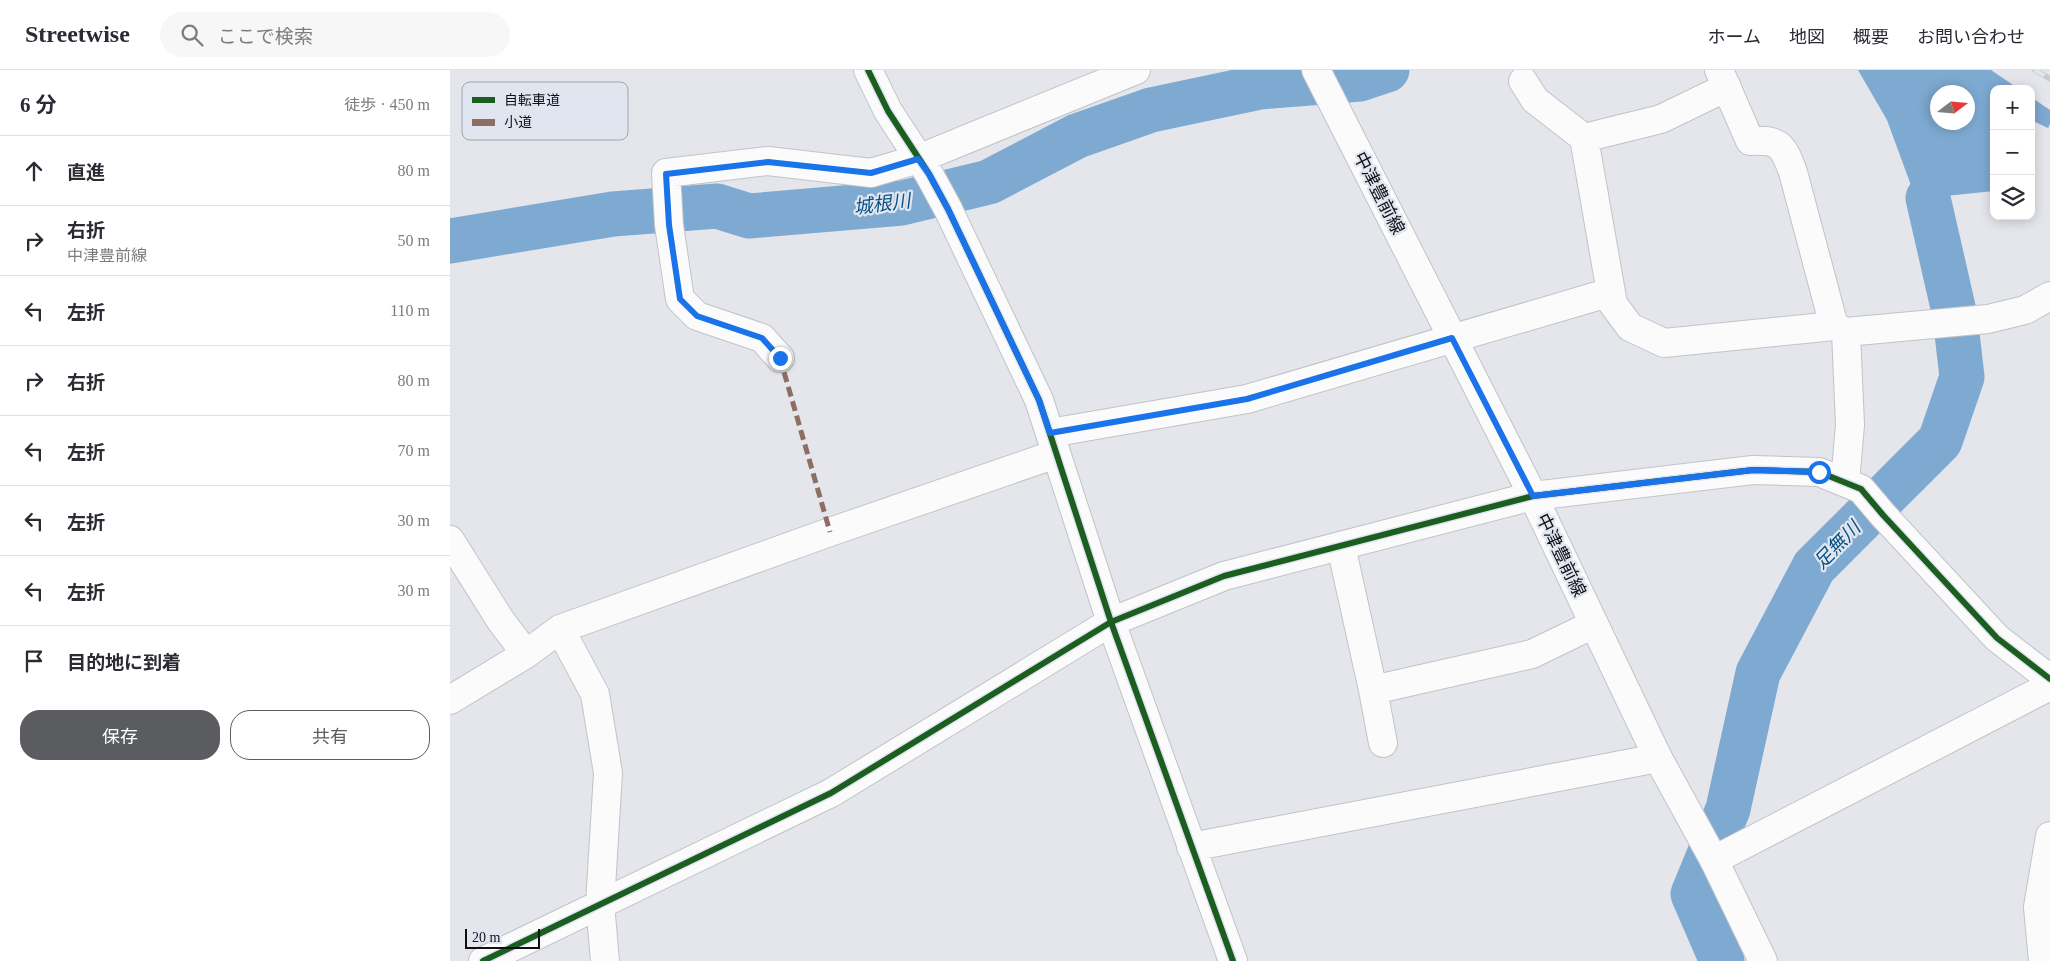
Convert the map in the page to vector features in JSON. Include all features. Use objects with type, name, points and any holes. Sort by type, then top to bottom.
[{"type":"street","points":[[868,70],[888,112],[948,209],[1039,400],[1111,622],[1233,961]]},
{"type":"street","points":[[780,358],[762,338],[697,316],[680,299],[669,225],[666,174],[768,162],[871,173],[923,167],[1136,70]]},
{"type":"street","name":"中津豊前線","points":[[1316,70],[1533,496],[1658,758],[1714,860],[1764,961]]},
{"type":"street","points":[[1584,138],[1661,119],[1723,78],[1750,140],[1769,139],[1786,151],[1840,329],[1850,426],[1853,485]]},
{"type":"street","points":[[1523,81],[1535,100],[1584,138],[1613,304],[1630,327],[1664,343],[1988,319],[2025,310],[2050,296]]},
{"type":"street","points":[[450,700],[526,654],[560,629],[830,532],[1053,443],[1247,399],[1611,292]]},
{"type":"street","points":[[483,961],[832,793],[1111,622],[1224,576],[1533,496],[1753,470],[1819,472],[1853,485],[1997,638],[2049,678],[1714,860]]},
{"type":"street","points":[[450,540],[501,621],[526,654]]},
{"type":"street","points":[[1341,546],[1373,690],[1382,743]]},
{"type":"street","points":[[1373,690],[1532,654],[1594,624]]},
{"type":"street","points":[[560,629],[595,694],[608,774],[600,904],[605,961]]},
{"type":"street","points":[[1191,847],[1658,758]]},
{"type":"street","points":[[2043,961],[2038,908],[2050,836]]},
{"type":"water","points":[[1858,70],[1991,70],[2013,85],[1990,85],[1990,191],[1916,199],[1887,120]]},
{"type":"water","points":[[2035,100],[2050,110],[2050,124],[2048,128],[2035,122]]},
{"type":"waterway","name":"城根川","points":[[450,241],[613,214],[717,206],[749,216],[902,203],[989,182],[1077,136],[1151,110],[1260,87],[1360,79],[1387,70]]},
{"type":"waterway","name":"足無川","points":[[1722,961],[1693,894],[1728,809],[1758,673],[1814,567],[1940,441],[1962,377],[1955,316],[1928,198]]},
{"type":"railway","points":[[2035,70],[2050,79]]},
{"type":"marked path","points":[[780,358],[830,532]]},
{"type":"cycle path","points":[[868,70],[888,111],[929,174],[948,209],[1039,400],[1111,622],[1233,961]]},
{"type":"cycle path","points":[[483,961],[831,793],[1111,622],[1224,576],[1533,496],[1753,470],[1819,472],[1861,489],[1997,638],[2050,679]]},
{"type":"route","points":[[780,358],[762,338],[697,316],[680,299],[669,225],[666,174],[768,162],[871,173],[918,159],[929,174],[948,209],[1039,400],[1050,433],[1247,399],[1452,338],[1533,496],[1753,470],[1819,472]]}]
